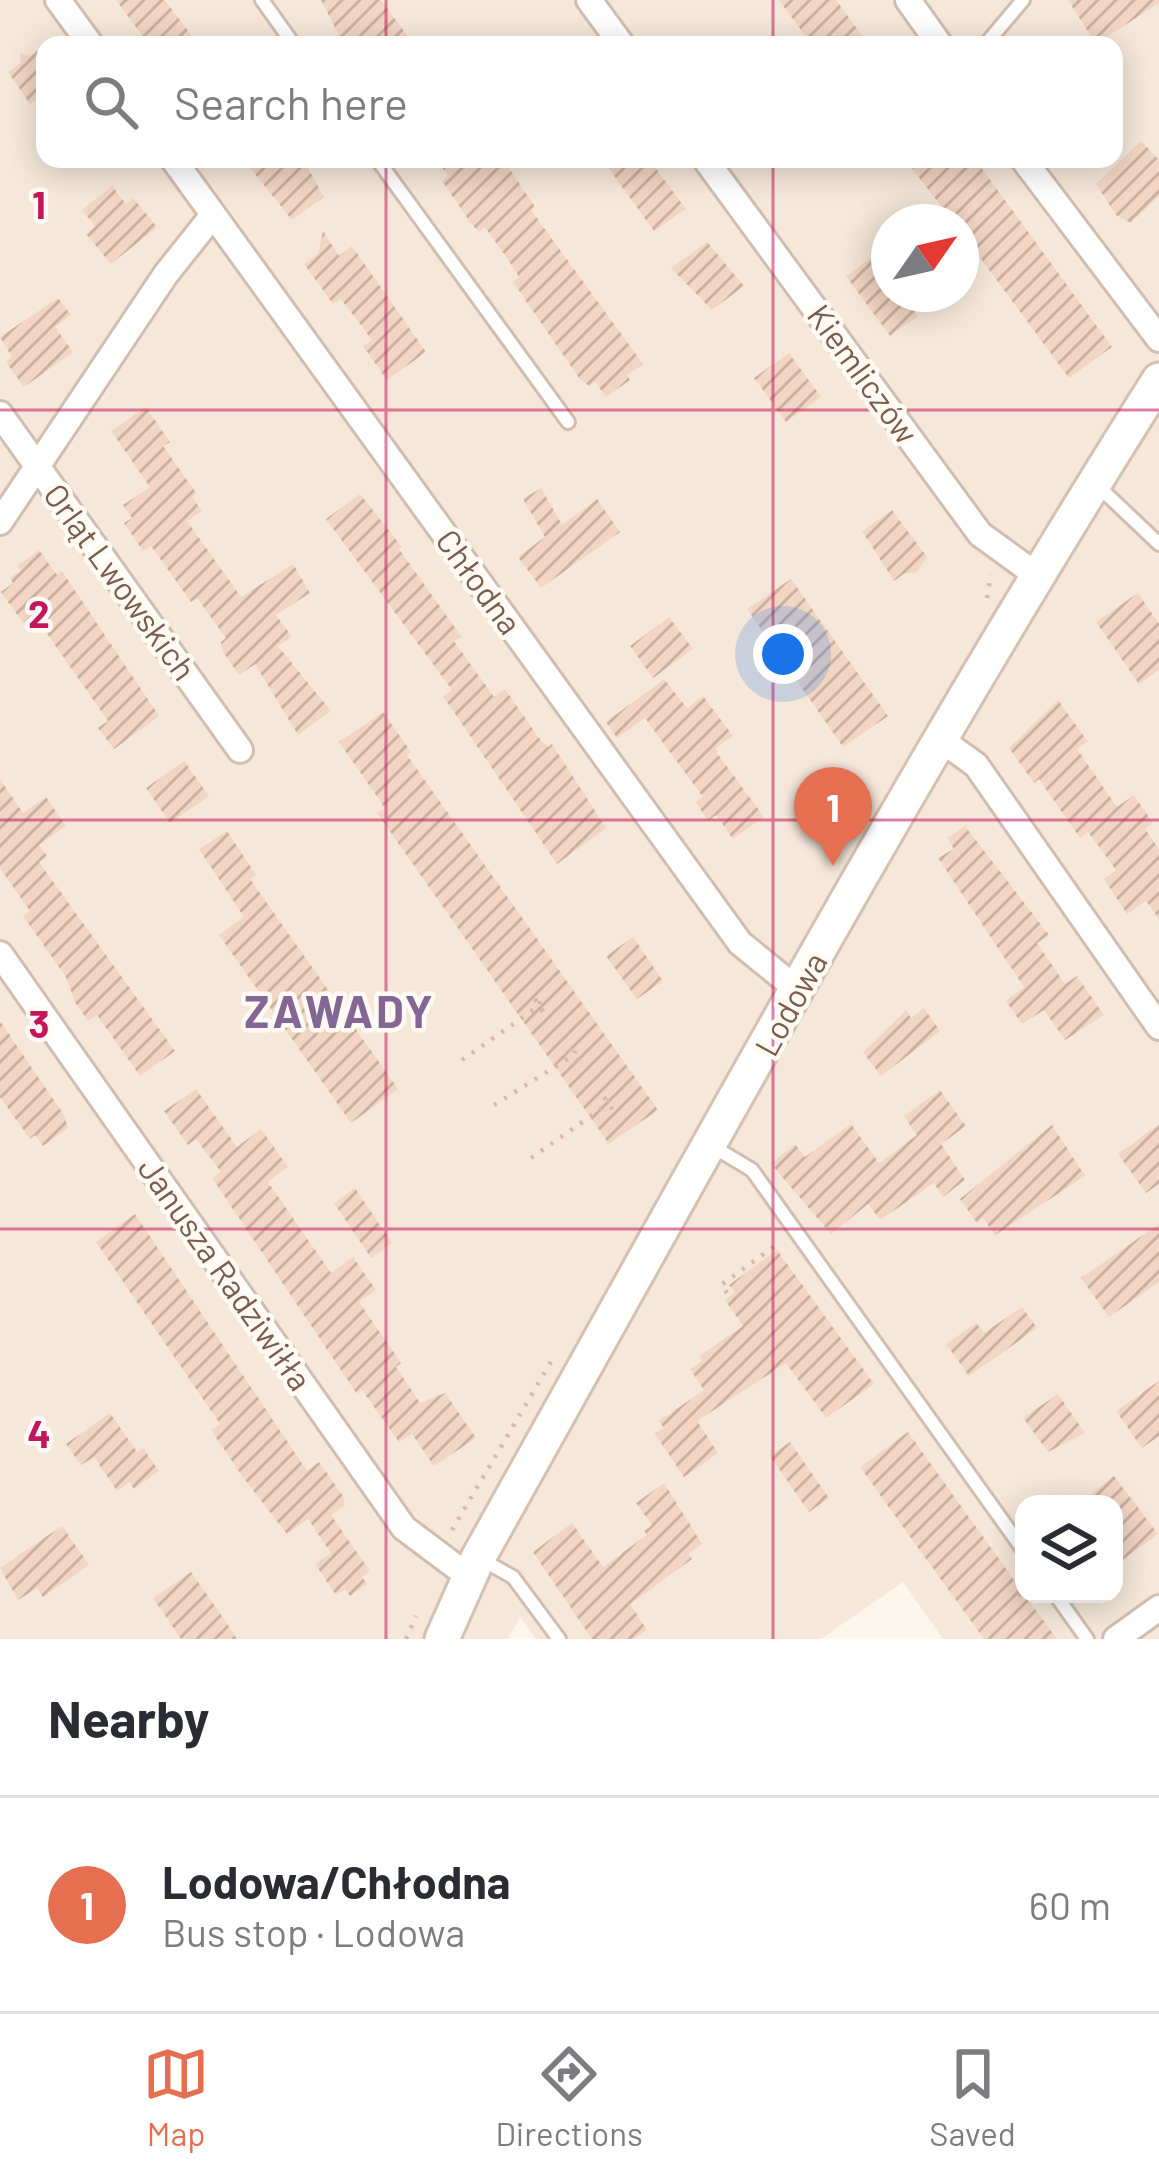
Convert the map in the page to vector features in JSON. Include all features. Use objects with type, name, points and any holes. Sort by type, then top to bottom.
[{"type":"street","points":[[58,0],[84,36]]},
{"type":"street","points":[[589,0],[615,36]]},
{"type":"street","points":[[908,0],[934,36]]},
{"type":"street","name":"Chłodna","points":[[180,168],[740,944],[799,991]]},
{"type":"street","name":"Kiemliczów","points":[[713,168],[980,534],[1036,574]]},
{"type":"street","points":[[1030,168],[1159,339]]},
{"type":"street","points":[[0,522],[166,274],[213,214]]},
{"type":"street","name":"Lodowa","points":[[442,1639],[473,1567],[940,739],[1036,574],[1159,380]]},
{"type":"street","name":"Orląt Lwowskich","points":[[0,414],[240,749]]},
{"type":"street","points":[[940,739],[976,765],[1159,1027]]},
{"type":"street","name":"Janusza Radziwiłła","points":[[0,954],[404,1528],[473,1567]]},
{"type":"street","points":[[1116,1639],[1159,1608]]},
{"type":"lane","points":[[262,0],[288,36]]},
{"type":"lane","points":[[993,36],[1023,0]]},
{"type":"lane","points":[[384,168],[568,422]]},
{"type":"lane","points":[[1093,483],[1142,522],[1159,544]]},
{"type":"lane","points":[[711,1145],[752,1170],[1015,1538]]},
{"type":"lane","points":[[473,1567],[513,1577],[559,1639]]},
{"type":"lane","points":[[1061,1603],[1087,1639]]},
{"type":"path","points":[[462,1060],[541,1004]]},
{"type":"path","points":[[494,1105],[576,1053]]},
{"type":"path","points":[[531,1158],[610,1102]]},
{"type":"path","points":[[727,1293],[721,1285],[784,1241]]},
{"type":"path","points":[[406,1639],[416,1616]]},
{"type":"shaded area","points":[[0,0],[1159,0],[1159,1639],[943,1639],[903,1582],[821,1639],[536,1639],[520,1617],[508,1639],[0,1639]]},
{"type":"building","points":[[116,0],[165,0],[191,35],[190,36],[142,36]]},
{"type":"building","points":[[321,0],[381,0],[407,36],[339,36]]},
{"type":"building","points":[[779,0],[836,0],[862,36],[805,36]]},
{"type":"building","points":[[1068,0],[1159,0],[1108,36],[1091,36]]},
{"type":"building","points":[[36,52],[36,100],[30,104],[8,72],[21,63],[20,53],[30,56]]},
{"type":"building","points":[[1141,141],[1159,160],[1159,196],[1131,223],[1116,215],[1096,184],[1113,168],[1123,168],[1123,158]]},
{"type":"building","points":[[250,168],[308,168],[324,197],[292,220]]},
{"type":"building","points":[[442,168],[509,168],[535,207],[531,210],[643,364],[627,375],[630,380],[606,397],[595,382],[589,386],[579,378],[513,282],[519,277],[509,261],[485,227],[479,232],[470,222],[442,181],[448,176]]},
{"type":"building","points":[[608,168],[656,168],[686,209],[654,231]]},
{"type":"building","points":[[912,168],[982,168],[1112,347],[1069,378],[979,256],[979,204],[939,204]]},
{"type":"building","points":[[112,186],[126,204],[133,198],[157,227],[111,264],[86,234],[95,226],[82,210]]},
{"type":"building","points":[[323,231],[339,256],[352,246],[426,352],[387,380],[363,346],[372,340],[341,299],[333,304],[304,264],[318,254]]},
{"type":"building","points":[[707,242],[744,286],[712,310],[671,268]]},
{"type":"building","points":[[871,258],[871,310],[846,276]]},
{"type":"building","points":[[58,298],[71,315],[55,327],[73,352],[24,387],[6,362],[12,357],[0,337]]},
{"type":"building","points":[[872,312],[915,312],[918,316],[890,336]]},
{"type":"building","points":[[789,353],[821,397],[786,422],[754,378]]},
{"type":"building","points":[[146,407],[170,442],[163,446],[197,494],[192,497],[202,511],[187,521],[241,597],[293,564],[310,593],[276,615],[292,637],[278,646],[331,711],[298,735],[255,664],[239,675],[223,652],[221,642],[226,638],[197,598],[191,602],[151,546],[143,551],[124,523],[132,518],[123,505],[150,487],[111,431]]},
{"type":"building","points":[[541,488],[562,525],[597,499],[620,532],[541,588],[518,557],[545,537],[523,499]]},
{"type":"building","points":[[360,494],[461,636],[454,641],[494,697],[505,689],[539,738],[548,747],[552,744],[606,828],[557,864],[443,696],[452,690],[326,519]]},
{"type":"building","points":[[892,510],[927,557],[916,573],[905,573],[894,581],[862,531]]},
{"type":"building","points":[[39,550],[57,575],[62,571],[159,716],[114,749],[98,728],[108,721],[34,615],[23,623],[1,592],[21,570],[17,566]]},
{"type":"building","points":[[791,579],[888,716],[843,747],[747,609]]},
{"type":"building","points":[[1138,593],[1159,624],[1159,670],[1139,684],[1096,622]]},
{"type":"building","points":[[669,617],[693,649],[653,678],[630,646]]},
{"type":"building","points":[[664,679],[687,708],[703,696],[733,736],[716,748],[717,753],[764,817],[733,839],[716,815],[708,821],[696,802],[703,797],[645,718],[617,738],[606,722]]},
{"type":"building","points":[[1058,700],[1088,742],[1077,749],[1117,807],[1134,795],[1153,823],[1145,829],[1159,849],[1159,919],[1146,901],[1127,914],[1104,879],[1116,870],[1088,832],[1080,838],[1039,779],[1034,783],[1009,748]]},
{"type":"building","points":[[383,712],[411,752],[407,755],[658,1110],[609,1144],[377,813],[385,808],[339,742]]},
{"type":"building","points":[[184,761],[209,796],[170,823],[146,788]]},
{"type":"building","points":[[0,779],[23,813],[46,797],[66,826],[39,845],[47,856],[39,862],[175,1051],[140,1076],[97,1015],[88,1021],[76,1004],[66,977],[23,916],[30,911],[0,868]]},
{"type":"building","points":[[965,826],[1049,935],[1037,943],[1065,984],[1077,976],[1104,1015],[1065,1040],[1044,1010],[1022,1024],[1006,1001],[1024,987],[938,858],[954,849],[947,838]]},
{"type":"building","points":[[227,831],[256,875],[250,879],[398,1089],[351,1123],[219,935],[244,917],[199,849]]},
{"type":"building","points":[[633,937],[663,981],[637,999],[606,956]]},
{"type":"building","points":[[924,1008],[940,1031],[881,1076],[863,1052],[906,1010],[911,1018]]},
{"type":"building","points":[[0,1021],[64,1115],[68,1128],[43,1146],[35,1135],[30,1139],[0,1097]]},
{"type":"building","points":[[196,1089],[237,1147],[261,1129],[288,1167],[268,1182],[331,1273],[353,1257],[376,1290],[359,1302],[401,1363],[396,1367],[420,1403],[445,1393],[476,1438],[434,1466],[412,1434],[399,1442],[362,1390],[357,1394],[212,1178],[221,1172],[196,1139],[188,1145],[164,1111]]},
{"type":"building","points":[[940,1090],[966,1126],[941,1144],[965,1180],[943,1197],[934,1183],[880,1220],[868,1204],[831,1234],[771,1164],[795,1144],[805,1157],[851,1124],[879,1163],[917,1135],[904,1116]]},
{"type":"building","points":[[1159,1124],[1159,1184],[1146,1193],[1118,1154]]},
{"type":"building","points":[[1052,1125],[1085,1176],[995,1235],[983,1218],[977,1223],[960,1199]]},
{"type":"building","points":[[355,1188],[392,1243],[371,1258],[334,1203]]},
{"type":"building","points":[[135,1214],[307,1471],[319,1462],[343,1496],[345,1505],[331,1515],[370,1571],[362,1577],[367,1584],[350,1596],[345,1589],[336,1595],[315,1564],[331,1553],[308,1519],[287,1534],[242,1476],[211,1430],[220,1424],[96,1242]]},
{"type":"building","points":[[1159,1224],[1159,1282],[1109,1317],[1081,1278]]},
{"type":"building","points":[[777,1250],[874,1384],[826,1418],[786,1363],[697,1421],[718,1453],[684,1477],[655,1434],[664,1428],[659,1421],[704,1390],[690,1369],[702,1361],[699,1356],[743,1326],[725,1300],[735,1292],[729,1285]]},
{"type":"building","points":[[1022,1307],[1037,1328],[969,1376],[946,1344],[976,1323],[984,1333]]},
{"type":"building","points":[[1159,1381],[1159,1436],[1142,1448],[1116,1411]]},
{"type":"building","points":[[1058,1394],[1085,1433],[1048,1452],[1023,1418]]},
{"type":"building","points":[[110,1413],[137,1452],[143,1448],[159,1471],[134,1489],[130,1482],[117,1491],[94,1457],[81,1465],[66,1444]]},
{"type":"building","points":[[908,1432],[1015,1581],[1015,1603],[1031,1603],[1057,1639],[984,1639],[860,1467]]},
{"type":"building","points":[[790,1442],[829,1498],[809,1512],[770,1456]]},
{"type":"building","points":[[1114,1476],[1158,1534],[1123,1559],[1123,1495],[1090,1495]]},
{"type":"building","points":[[664,1483],[702,1544],[688,1554],[692,1559],[630,1604],[647,1630],[634,1639],[592,1639],[533,1552],[572,1523],[603,1567],[647,1535],[644,1531],[652,1525],[636,1503]]},
{"type":"building","points":[[62,1526],[89,1565],[43,1597],[37,1588],[18,1600],[0,1568]]},
{"type":"building","points":[[191,1572],[237,1639],[181,1639],[153,1598]]},
{"type":"place","name":"Lodowa/Chłodna","points":[[833,866]]},
{"type":"district","name":"ZAWADY","points":[[340,1012]]}]
